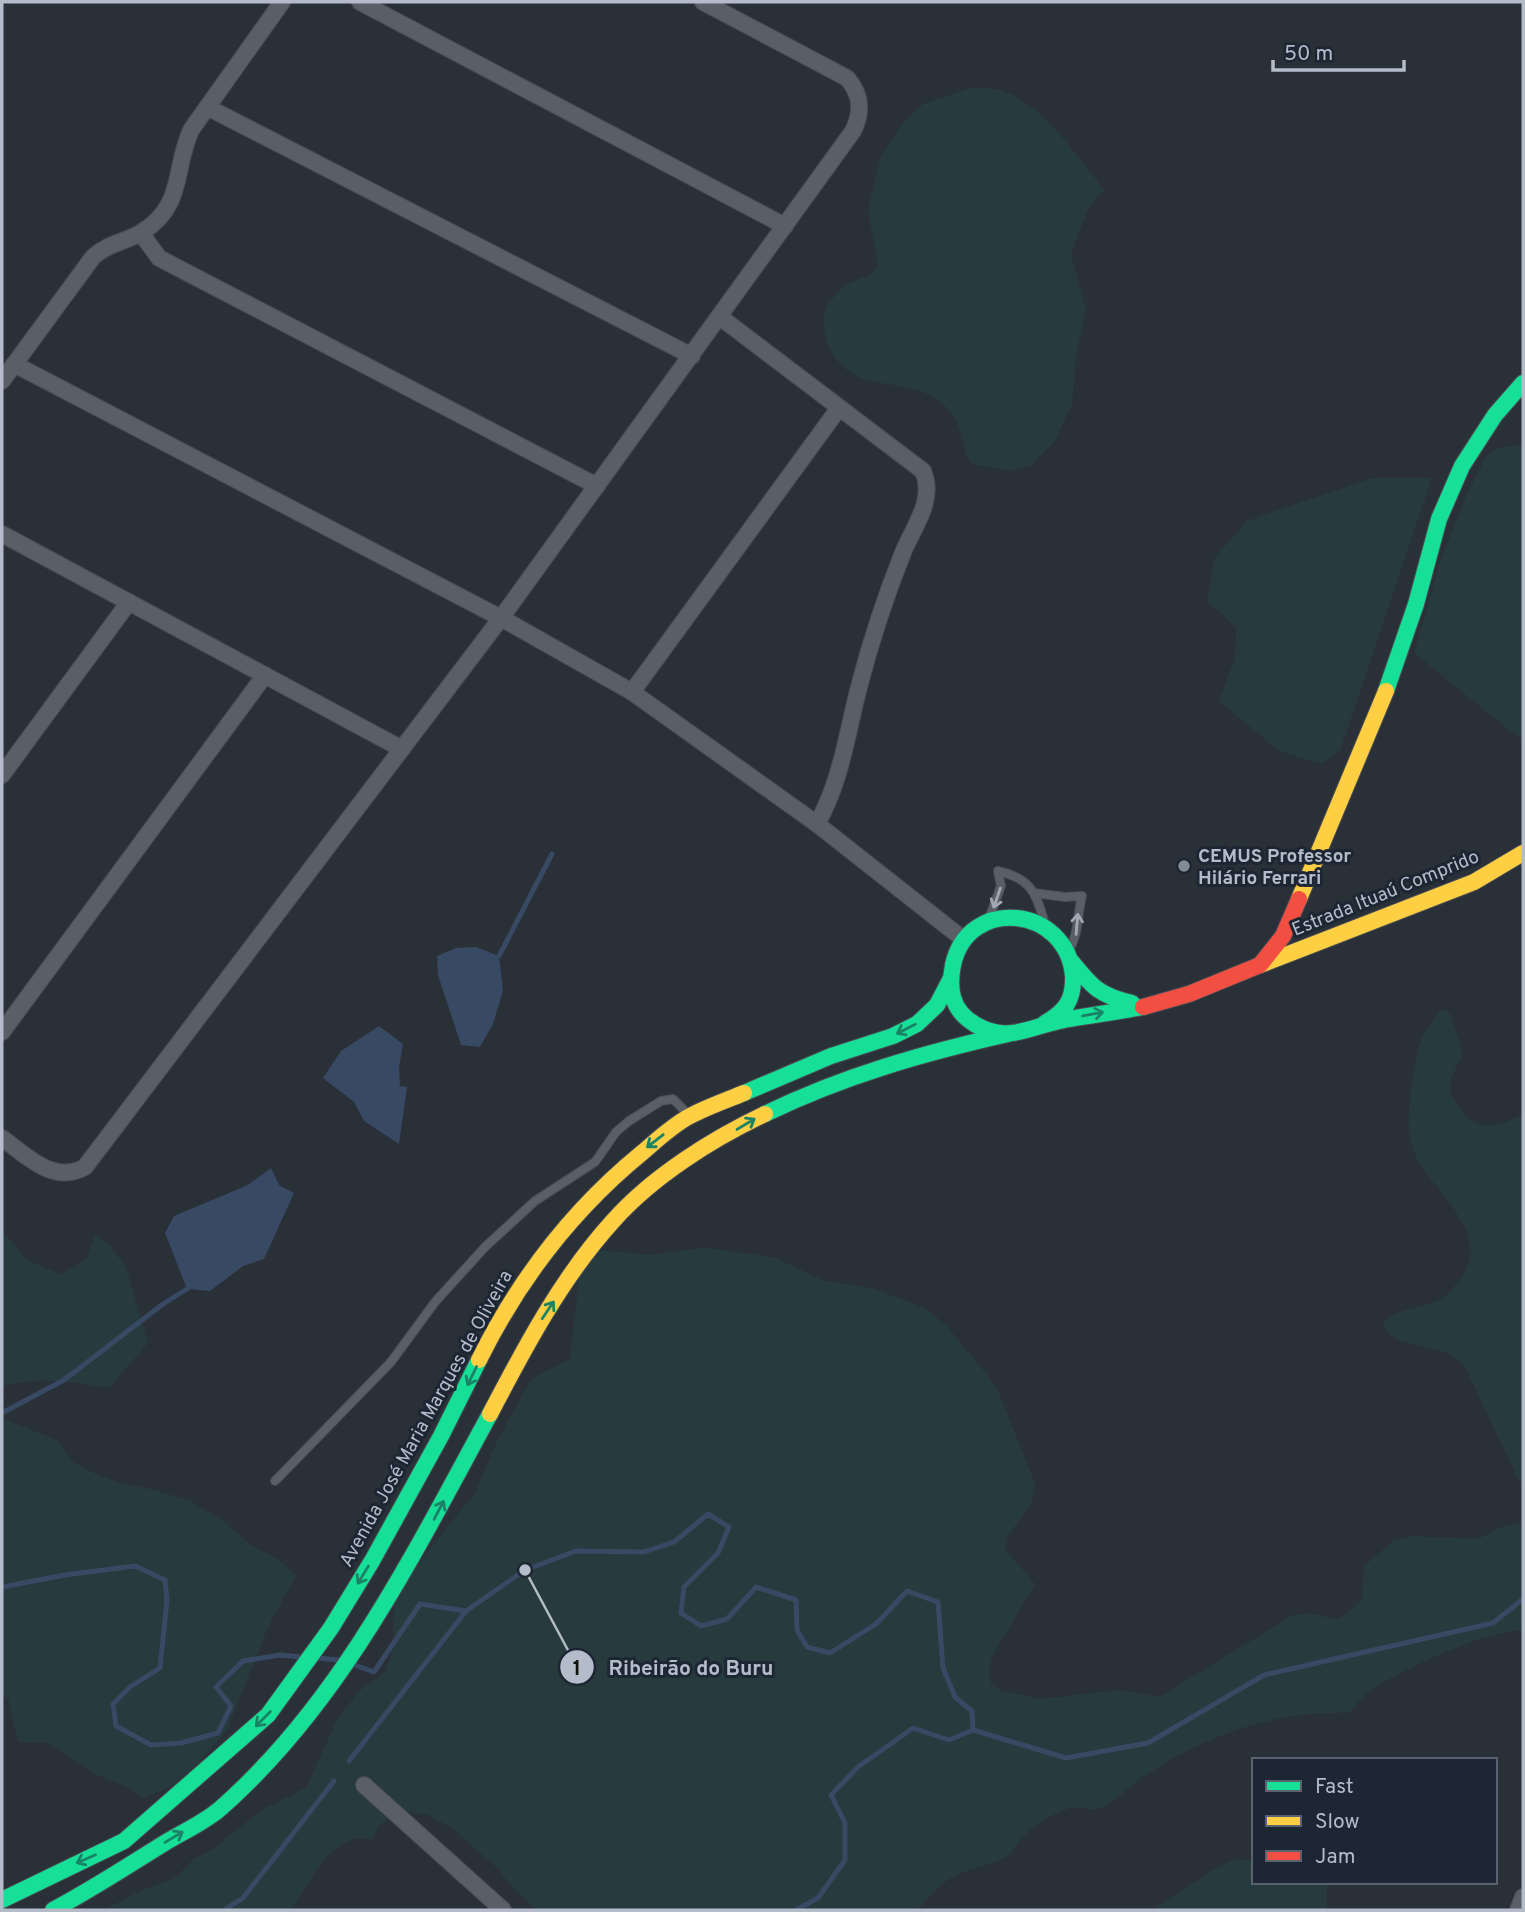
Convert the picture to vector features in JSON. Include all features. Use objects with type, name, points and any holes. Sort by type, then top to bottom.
[{"type":"main road","points":[[1260,965],[1283,936],[1382,704],[1416,604],[1439,519],[1462,466],[1495,415],[1523,383]]},
{"type":"main road","name":"Estrada Ituaú Comprido","points":[[1045,1023],[1175,999],[1474,882],[1523,853]]},
{"type":"main road","points":[[1007,1034],[970,1023],[955,1006],[950,980],[956,952],[963,939],[987,923],[1010,918],[1046,927],[1062,940],[1091,988],[1098,993],[1112,1000],[1142,1006]]},
{"type":"main road","points":[[53,1910],[219,1810],[291,1738],[340,1672],[421,1544],[535,1328],[616,1216],[669,1170],[768,1111],[835,1082],[911,1057],[1045,1023],[1062,1013],[1070,1001],[1073,987],[1070,956]]},
{"type":"main road","name":"Avenida José Maria Marques de Oliveira","points":[[2,1900],[124,1841],[268,1716],[331,1628],[385,1538],[441,1436],[498,1321],[537,1261],[582,1206],[607,1181],[690,1116],[831,1056],[905,1031],[927,1016],[937,1005],[950,980]]},
{"type":"street","points":[[2,381],[93,257],[106,246],[141,233],[160,217],[173,197],[186,140],[282,2]]},
{"type":"street","points":[[360,2],[785,226]]},
{"type":"street","points":[[2,1138],[51,1172],[76,1172],[85,1167],[501,618],[853,131],[860,112],[858,93],[847,78],[703,2]]},
{"type":"street","points":[[207,107],[692,356]]},
{"type":"street","points":[[141,233],[159,258],[597,486]]},
{"type":"street","points":[[720,317],[923,471],[928,492],[877,622],[853,712],[843,763],[835,788],[817,824]]},
{"type":"street","points":[[14,364],[501,618],[632,692],[817,824],[963,939]]},
{"type":"street","points":[[632,692],[839,408]]},
{"type":"street","points":[[2,534],[402,749]]},
{"type":"street","points":[[2,775],[129,602]]},
{"type":"street","points":[[2,1032],[265,675]]},
{"type":"street","points":[[364,1785],[503,1910]]},
{"type":"street","points":[[1518,1910],[1523,1897]]},
{"type":"lane","points":[[987,923],[1001,886],[998,871],[1024,880],[1034,892],[1046,927]]},
{"type":"lane","points":[[1034,892],[1065,897],[1082,896],[1076,920],[1076,939],[1070,956]]},
{"type":"lane","points":[[275,1482],[391,1362],[435,1302],[485,1247],[535,1201],[595,1162],[616,1132],[661,1101],[673,1099],[690,1116]]},
{"type":"green space","points":[[973,87],[995,89],[1027,104],[1057,131],[1106,192],[1099,194],[1087,211],[1071,254],[1086,310],[1076,357],[1072,404],[1055,441],[1031,466],[1010,471],[972,464],[965,451],[957,422],[946,407],[932,396],[862,378],[847,370],[834,356],[824,327],[826,308],[838,292],[878,267],[868,209],[881,155],[902,124],[923,104]]},
{"type":"green space","points":[[1523,444],[1523,741],[1414,653],[1441,559],[1466,496],[1486,457],[1499,448]]},
{"type":"green space","points":[[1372,478],[1432,478],[1340,751],[1322,764],[1279,751],[1219,701],[1235,658],[1236,628],[1207,601],[1215,557],[1247,521]]},
{"type":"green space","points":[[1445,1010],[1450,1014],[1463,1054],[1450,1085],[1452,1095],[1461,1109],[1468,1117],[1482,1125],[1506,1122],[1523,1114],[1523,1486],[1465,1367],[1449,1353],[1397,1340],[1386,1331],[1383,1322],[1398,1313],[1439,1300],[1452,1289],[1469,1263],[1470,1247],[1466,1231],[1417,1159],[1409,1130],[1411,1091],[1420,1043],[1439,1011]]},
{"type":"green space","points":[[2,1232],[25,1259],[60,1274],[86,1259],[95,1235],[110,1246],[126,1267],[148,1343],[109,1388],[42,1381],[2,1387]]},
{"type":"green space","points":[[704,1247],[776,1258],[822,1280],[872,1288],[925,1308],[946,1325],[996,1386],[1035,1483],[1031,1504],[1008,1536],[1005,1549],[1035,1584],[992,1657],[989,1676],[992,1685],[1003,1691],[1040,1699],[1119,1690],[1159,1697],[1293,1615],[1309,1613],[1335,1619],[1346,1615],[1362,1599],[1364,1566],[1393,1541],[1412,1536],[1478,1539],[1501,1527],[1523,1522],[1523,1631],[1490,1636],[1423,1662],[1372,1690],[1349,1713],[1321,1713],[1268,1721],[1242,1728],[1192,1749],[1144,1776],[1118,1798],[1101,1808],[1070,1808],[1046,1819],[1024,1836],[1007,1856],[951,1878],[918,1910],[536,1910],[497,1868],[453,1829],[428,1815],[400,1810],[378,1826],[373,1840],[359,1838],[346,1842],[335,1850],[315,1873],[291,1910],[104,1910],[140,1891],[175,1878],[194,1859],[214,1848],[260,1811],[306,1788],[337,1719],[359,1691],[385,1672],[393,1648],[394,1597],[474,1495],[496,1443],[531,1379],[570,1359],[581,1259],[600,1250],[652,1255]]},
{"type":"green space","points":[[2,1418],[57,1440],[73,1462],[98,1475],[122,1484],[191,1501],[226,1523],[250,1544],[279,1560],[296,1576],[268,1627],[227,1730],[192,1770],[171,1786],[143,1799],[131,1789],[95,1774],[49,1743],[18,1742],[8,1698],[2,1696]]},
{"type":"green space","points":[[1236,1859],[1252,1860],[1252,1884],[1327,1884],[1327,1910],[1151,1910],[1211,1871]]},
{"type":"water","points":[[476,947],[499,956],[503,991],[493,1024],[480,1047],[461,1045],[438,975],[437,956],[456,948]]},
{"type":"water","points":[[379,1026],[403,1044],[399,1067],[400,1086],[407,1087],[399,1144],[364,1121],[354,1102],[323,1078],[341,1051]]},
{"type":"water","points":[[271,1168],[279,1185],[294,1193],[264,1259],[243,1266],[210,1291],[187,1289],[165,1233],[174,1216],[248,1185]]},
{"type":"waterway","points":[[499,956],[552,854]]},
{"type":"waterway","points":[[2,1413],[64,1380],[163,1304],[187,1289]]},
{"type":"waterway","points":[[352,1664],[374,1672],[420,1604],[466,1611],[525,1570],[576,1551],[644,1552],[674,1542],[708,1514],[729,1527],[718,1553],[684,1587],[681,1613],[701,1626],[727,1619],[756,1587],[796,1600],[797,1630],[807,1647],[830,1653],[876,1624],[907,1591],[938,1602],[943,1668],[955,1697],[972,1711],[973,1730],[949,1740],[913,1728],[858,1767],[831,1795],[845,1823],[845,1860],[818,1898],[796,1910]]},
{"type":"waterway","points":[[2,1587],[135,1566],[165,1580],[167,1600],[160,1668],[130,1687],[113,1704],[116,1726],[151,1745],[181,1743],[218,1733],[231,1706],[216,1687],[243,1661],[280,1655],[301,1657]]},
{"type":"waterway","points":[[973,1730],[1066,1758],[1148,1743],[1264,1675],[1493,1623],[1523,1599]]},
{"type":"waterway","points":[[349,1761],[466,1611]]},
{"type":"waterway","points":[[317,1658],[339,1660]]},
{"type":"waterway","points":[[224,1910],[243,1898],[334,1781]]},
{"type":"traffic: fast","points":[[1386,691],[1416,604],[1439,519],[1462,466],[1495,415],[1523,383]]},
{"type":"traffic: fast","points":[[1045,1023],[1063,1010],[1070,999],[1073,976],[1067,953],[1054,935],[1036,923],[1016,918],[996,919],[977,927],[962,943],[953,965],[951,985],[953,997],[961,1013],[984,1029],[1012,1033],[1064,1020],[1143,1007]]},
{"type":"traffic: fast","points":[[1072,962],[1085,978],[1104,994],[1132,1003]]},
{"type":"traffic: fast","points":[[744,1093],[831,1056],[893,1036],[917,1024],[937,1005],[950,980]]},
{"type":"traffic: fast","points":[[765,1114],[824,1088],[884,1067],[1008,1034]]},
{"type":"traffic: fast","points":[[2,1900],[124,1841],[268,1715],[331,1628],[372,1561],[441,1436],[479,1360]]},
{"type":"traffic: fast","points":[[53,1910],[207,1818],[264,1766],[303,1721],[372,1623],[490,1414]]},
{"type":"traffic: slow","points":[[1299,899],[1386,691]]},
{"type":"traffic: slow","points":[[1260,965],[1474,882],[1523,853]]},
{"type":"traffic: slow","points":[[479,1360],[530,1274],[593,1197],[678,1124],[690,1116],[744,1093]]},
{"type":"traffic: slow","points":[[490,1414],[561,1289],[613,1221],[664,1174],[724,1135],[765,1114]]},
{"type":"traffic: jam","points":[[1143,1007],[1189,994],[1260,965],[1283,936],[1299,899]]},
{"type":"place","name":"CEMUS Professor Hilário Ferrari","points":[[1184,866]]},
{"type":"place","name":"Ribeirão do Buru","points":[[525,1570]]}]
